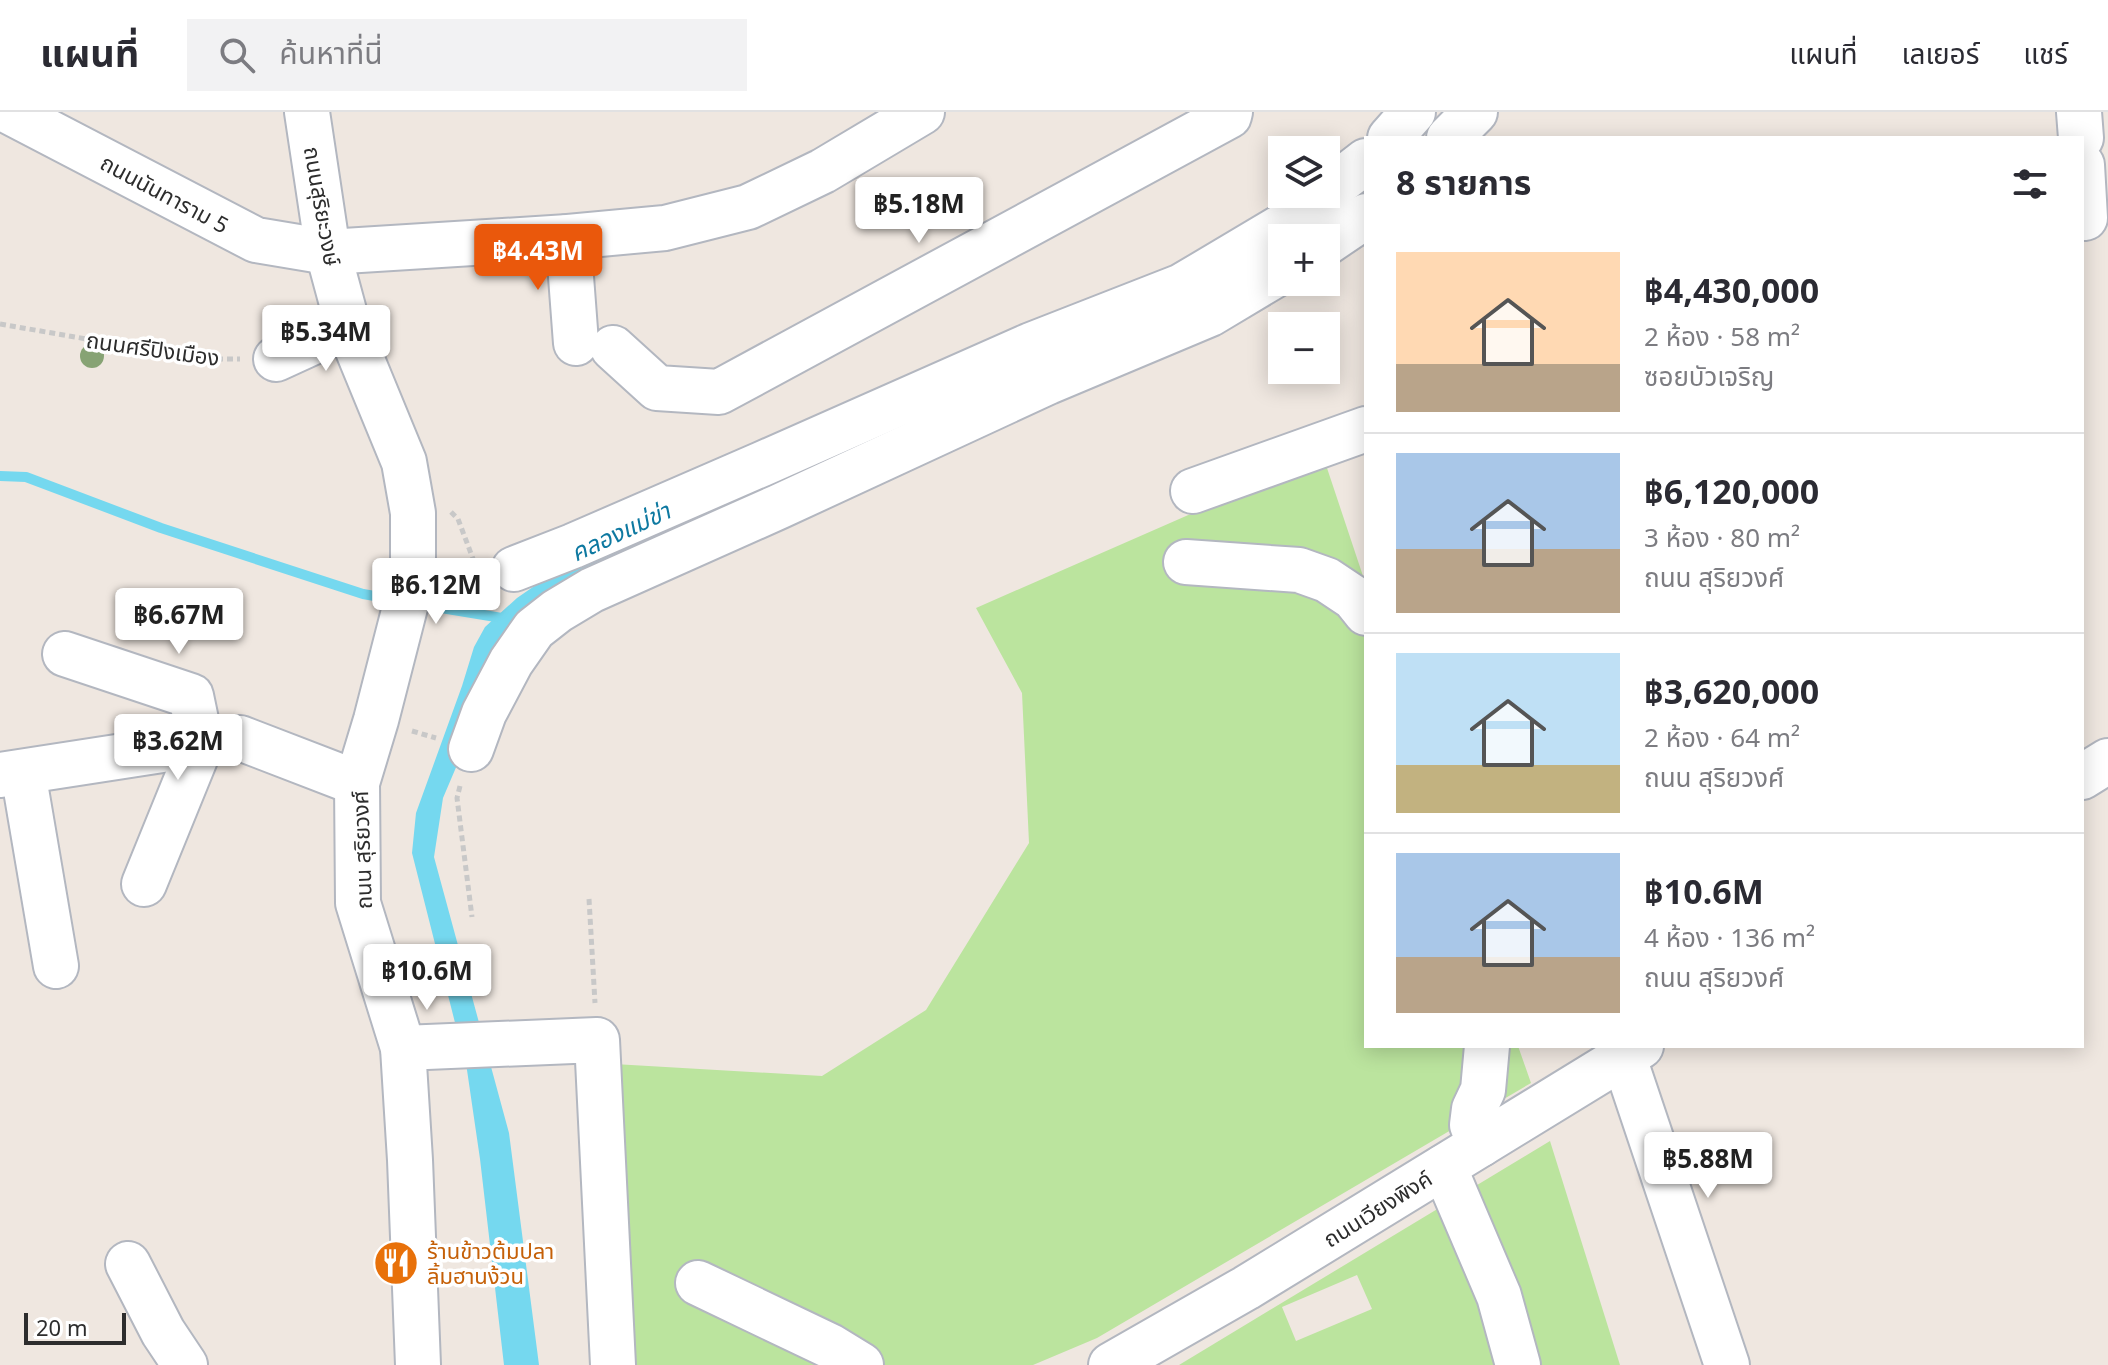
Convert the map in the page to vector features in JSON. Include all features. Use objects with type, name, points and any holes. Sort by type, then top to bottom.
[{"type":"street","name":"ถนนนันทาราม 5","points":[[10,112],[256,240],[328,252],[665,228],[748,207],[823,171],[922,112]]},
{"type":"street","name":"ถนนสุริยะวงษ์","points":[[307,112],[328,252],[348,326],[404,462],[413,513],[413,576]]},
{"type":"street","points":[[568,237],[594,345],[657,388],[719,392],[1229,116],[1230,112]]},
{"type":"street","points":[[1392,136],[1413,112]]},
{"type":"street","points":[[1451,136],[1475,112]]},
{"type":"street","points":[[2079,112],[2081,136]]},
{"type":"street","points":[[1340,181],[1364,163]]},
{"type":"street","points":[[2084,200],[2085,218]]},
{"type":"street","points":[[514,569],[748,471],[1031,345],[1182,286],[1283,226],[1306,208]]},
{"type":"street","points":[[1340,234],[1364,217]]},
{"type":"street","points":[[471,749],[484,713],[511,662],[534,629],[592,590],[1048,382],[1210,314],[1268,279]]},
{"type":"street","points":[[276,359],[348,326]]},
{"type":"street","points":[[1193,491],[1364,430]]},
{"type":"street","points":[[1186,562],[1299,570],[1327,580],[1354,598],[1364,610]]},
{"type":"street","name":"ถนน สุริยวงศ์","points":[[413,576],[357,783],[358,903],[403,1048],[418,1365]]},
{"type":"street","points":[[65,654],[191,696],[201,744],[144,884]]},
{"type":"street","points":[[56,966],[12,774],[240,738],[357,783]]},
{"type":"street","points":[[2084,776],[2108,761]]},
{"type":"street","points":[[403,1048],[597,1040],[613,1365]]},
{"type":"street","points":[[1481,1144],[1472,1125],[1474,1109],[1483,1090],[1487,1048]]},
{"type":"street","points":[[1628,1049],[1727,1365]]},
{"type":"street","name":"ถนนเวียงพิงค์","points":[[1111,1365],[1246,1288],[1444,1167],[1628,1049]]},
{"type":"street","points":[[1444,1167],[1499,1296],[1518,1365]]},
{"type":"street","points":[[128,1264],[163,1332],[185,1365]]},
{"type":"street","points":[[698,1283],[830,1346],[861,1365]]},
{"type":"path","name":"ถนนศรีปิงเมือง","points":[[0,324],[202,359],[276,359]]},
{"type":"path","points":[[471,749],[457,798],[472,917]]},
{"type":"path","points":[[589,899],[597,1040]]},
{"type":"green space","points":[[1323,456],[1364,579],[1364,1048],[1519,1048],[1531,1083],[1097,1338],[1033,1365],[625,1365],[614,1064],[822,1076],[926,1010],[1029,843],[1022,693],[976,608]]},
{"type":"green space","points":[[1550,1141],[1620,1365],[1179,1365]],"holes":[[[1357,1275],[1372,1309],[1296,1341],[1282,1307]]]},
{"type":"water","points":[[1364,173],[1364,208],[1340,226],[1268,224],[1268,245],[577,586],[480,711],[443,798],[434,857],[509,1133],[539,1365],[504,1365],[467,1070],[412,853],[416,813],[474,647],[485,627],[517,598],[572,560],[1292,208],[1340,208],[1340,185]]},
{"type":"waterway","points":[[0,476],[26,477],[161,528],[363,594],[398,600]]},
{"type":"waterway","points":[[417,604],[508,619]]},
{"type":"place","name":"ร้านข้าวต้มปลา ลิ้มฮานง้วน","points":[[396,1263]]},
{"type":"water label","name":"คลองแม่ข่า","points":[[620,531]]}]
